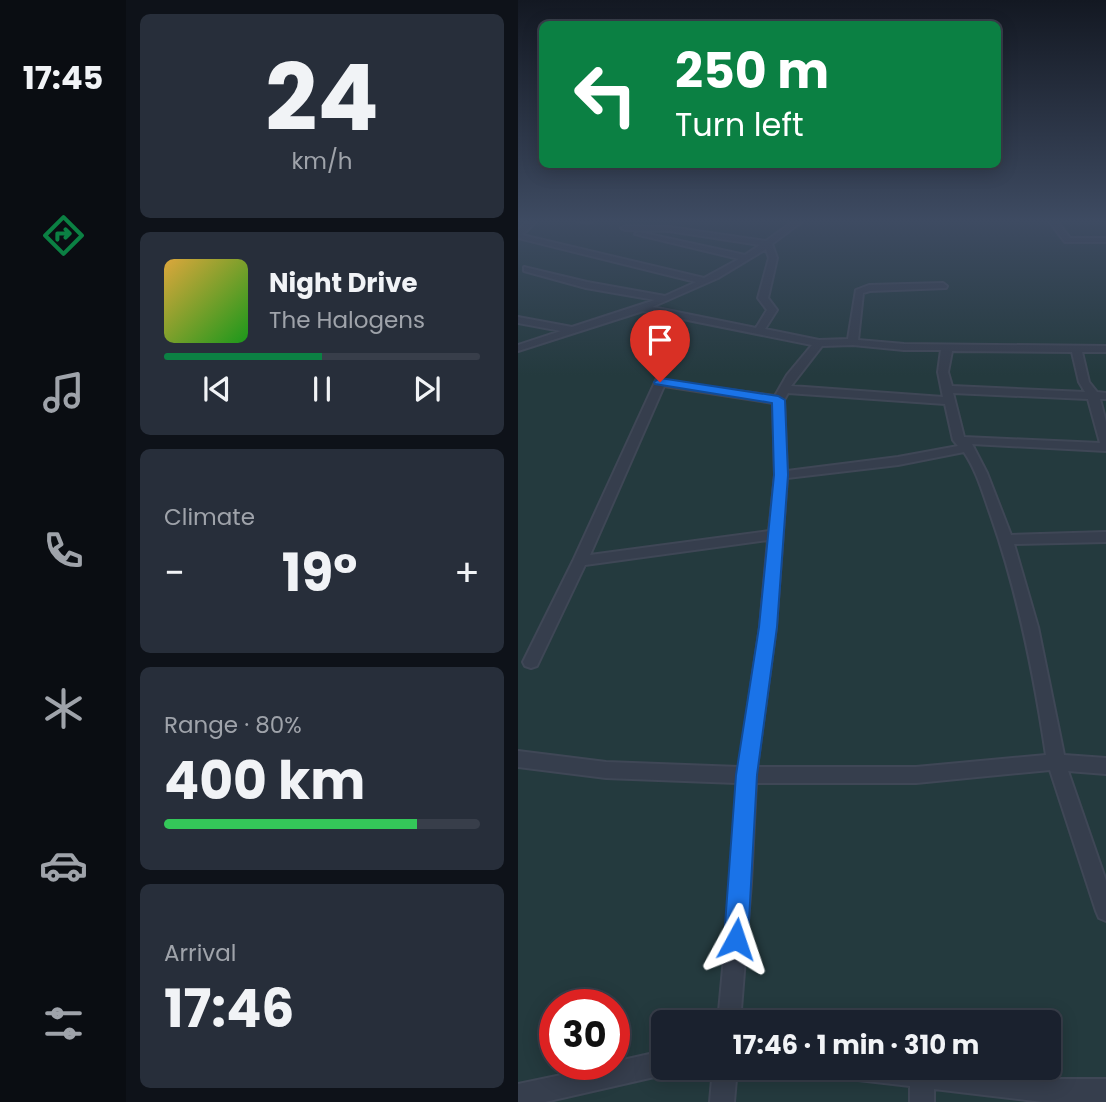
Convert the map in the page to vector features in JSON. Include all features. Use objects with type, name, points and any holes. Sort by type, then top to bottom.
[{"type":"street","points":[[536,271],[586,285],[663,298]]},
{"type":"street","points":[[665,271],[704,281]]},
{"type":"street","points":[[518,348],[663,298],[722,271]]},
{"type":"street","points":[[759,331],[772,310],[763,298],[770,271]]},
{"type":"street","points":[[853,342],[859,292],[869,288],[943,286]]},
{"type":"street","points":[[639,307],[819,343],[853,342],[947,348],[1106,349]]},
{"type":"street","points":[[518,320],[571,329]]},
{"type":"street","points":[[730,1010],[747,775],[768,627],[776,536],[781,475],[781,395],[791,377],[819,343]]},
{"type":"street","points":[[947,348],[944,357],[948,395],[964,444],[1007,540],[1047,699],[1056,762],[1106,911]]},
{"type":"street","points":[[781,475],[898,461],[964,444],[1106,445],[1100,396],[1084,382],[1076,348]]},
{"type":"street","points":[[531,662],[580,561],[660,382],[781,395],[1100,396]]},
{"type":"street","points":[[580,561],[776,536]]},
{"type":"street","points":[[1007,540],[1106,537]]},
{"type":"street","points":[[518,759],[606,771],[747,775],[916,775],[1056,762],[1106,766]]},
{"type":"street","points":[[518,1096],[651,1066]]},
{"type":"street","points":[[722,1102],[724,1080]]},
{"type":"street","points":[[922,1080],[922,1102]]},
{"type":"street","points":[[957,1080],[1052,1091],[1106,1091]]},
{"type":"green space","points":[[518,271],[1106,271],[1106,1102],[518,1102]]},
{"type":"route","points":[[660,382],[778,400],[781,475],[768,627],[747,775],[736,939]]}]
